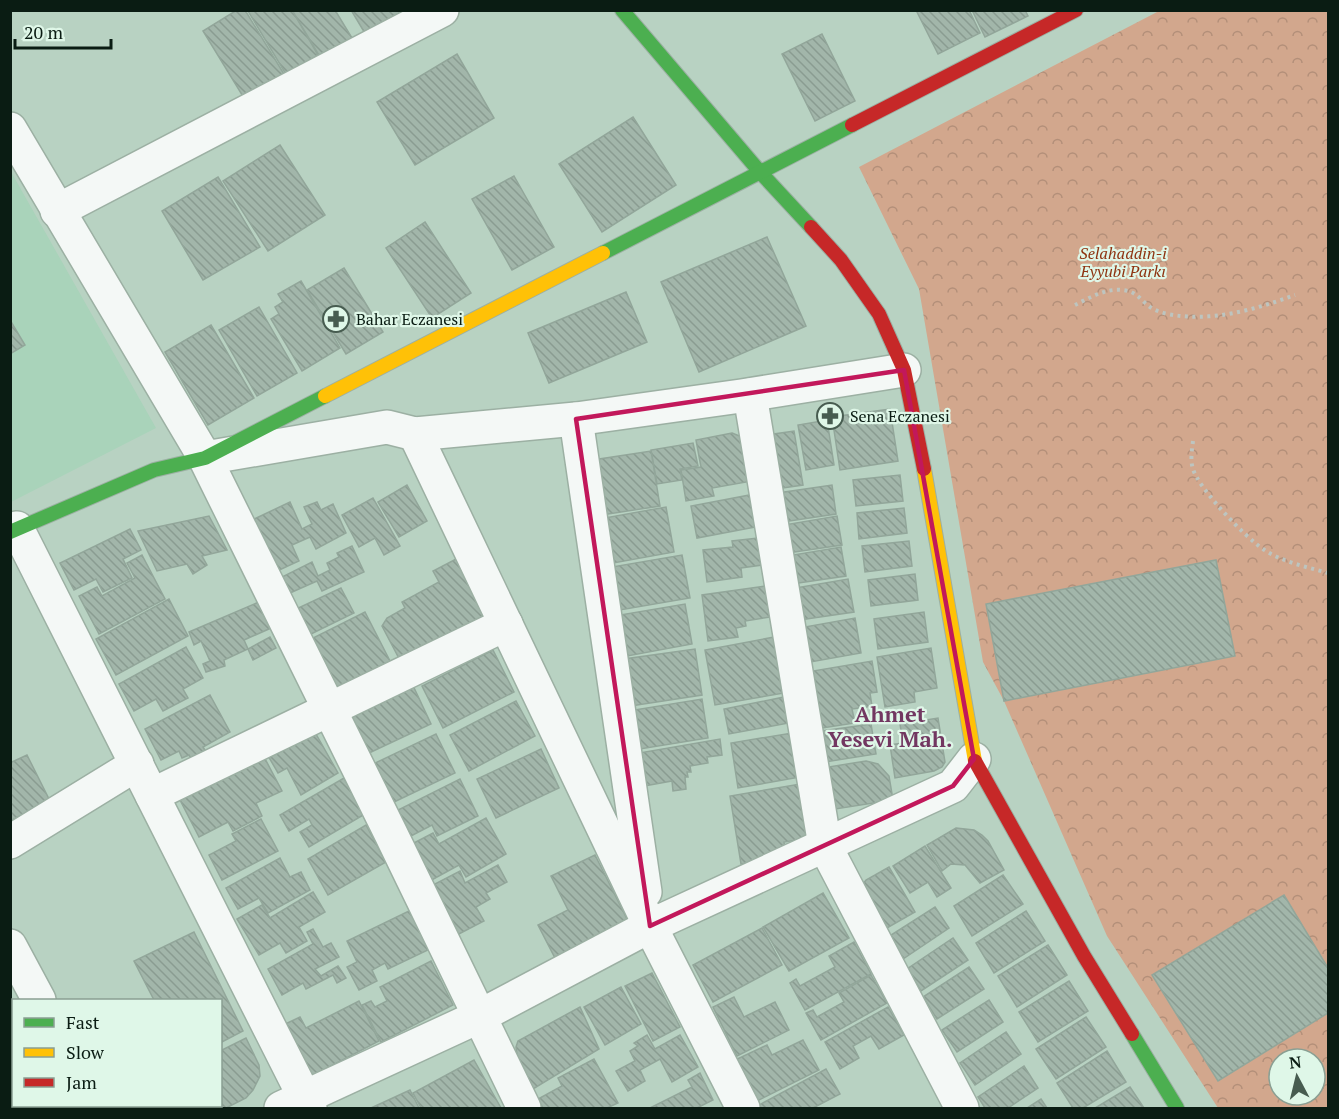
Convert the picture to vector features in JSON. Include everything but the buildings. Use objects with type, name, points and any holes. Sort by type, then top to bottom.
[{"type":"street","points":[[57,211],[442,10]]},
{"type":"street","points":[[622,10],[760,172],[841,260],[879,314],[904,370],[929,496],[974,759],[1084,956],[1177,1108]]},
{"type":"street","points":[[205,458],[1076,10]]},
{"type":"street","points":[[10,129],[205,458],[524,1108]]},
{"type":"street","points":[[904,370],[576,419],[415,434],[387,427],[205,458],[154,470],[14,530],[137,764],[298,1105],[478,1017],[650,926],[952,786],[974,759]]},
{"type":"street","points":[[750,394],[825,846],[962,1108]]},
{"type":"street","points":[[576,419],[650,926]]},
{"type":"street","points":[[415,434],[650,926],[743,1108]]},
{"type":"street","points":[[152,795],[506,624]]},
{"type":"street","points":[[10,842],[137,764]]},
{"type":"street","points":[[10,946],[38,999]]},
{"type":"path","points":[[1075,305],[1103,292],[1129,291],[1158,312],[1196,317],[1240,312],[1295,295]]},
{"type":"path","points":[[1193,441],[1191,461],[1193,470],[1200,484],[1232,522],[1262,549],[1288,561],[1329,573]]},
{"type":"highlighted area","points":[[904,370],[974,759],[953,786],[650,926],[576,419]]},
{"type":"shaded area","points":[[10,170],[156,428],[11,502],[10,502]]},
{"type":"green space","name":"Selahaddin-i Eyyubi Parkı","points":[[1159,11],[1328,11],[1328,1108],[1218,1108],[1107,936],[1004,701],[983,662],[919,289],[859,167]]},
{"type":"traffic: fast","points":[[622,10],[760,172],[811,227]]},
{"type":"traffic: fast","points":[[603,253],[852,125]]},
{"type":"traffic: fast","points":[[10,532],[154,470],[205,458],[325,396]]},
{"type":"traffic: fast","points":[[1132,1034],[1177,1108]]},
{"type":"traffic: slow","points":[[325,396],[603,253]]},
{"type":"traffic: slow","points":[[924,469],[975,761]]},
{"type":"traffic: jam","points":[[852,125],[1076,10]]},
{"type":"traffic: jam","points":[[811,227],[841,260],[879,314],[904,370],[924,469]]},
{"type":"traffic: jam","points":[[975,761],[1084,956],[1132,1034]]},
{"type":"place","name":"Bahar Eczanesi","points":[[336,319]]},
{"type":"place","name":"Sena Eczanesi","points":[[830,416]]},
{"type":"district","name":"Ahmet Yesevi Mah.","points":[[890,726]]}]
